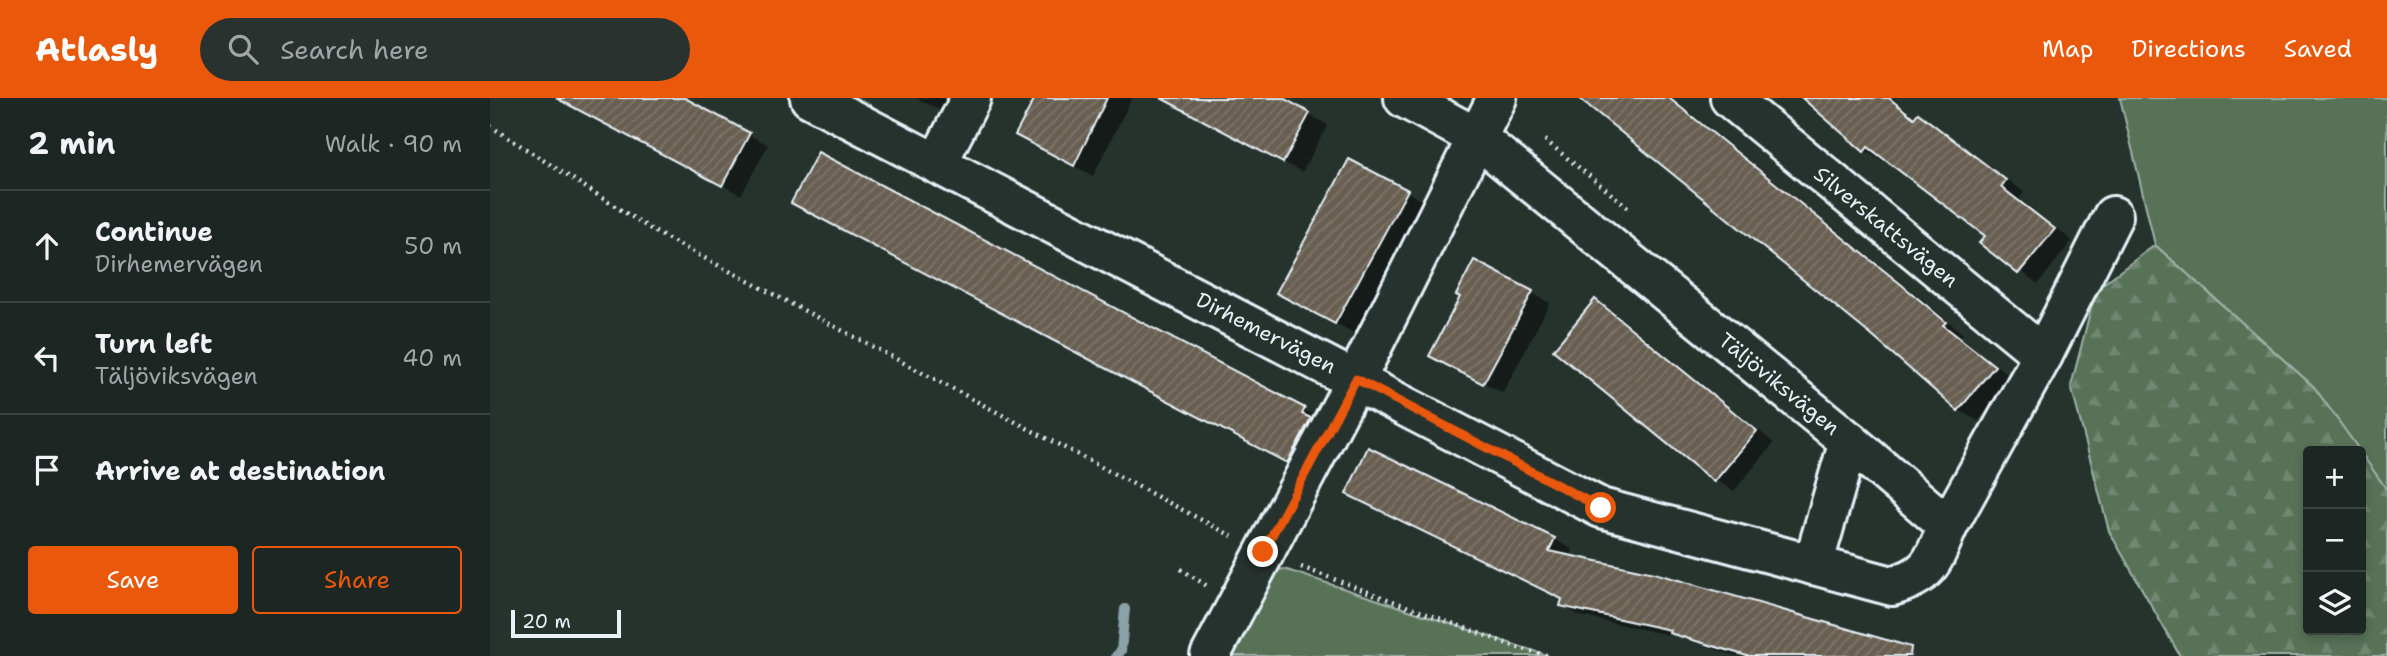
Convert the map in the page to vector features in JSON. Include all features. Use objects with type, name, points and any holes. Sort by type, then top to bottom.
[{"type":"street","name":"Dirhemervägen","points":[[810,98],[1601,508],[1813,565]]},
{"type":"street","points":[[937,164],[971,98]]},
{"type":"street","name":"Täljöviksvägen","points":[[1404,98],[1476,137],[1948,526]]},
{"type":"street","points":[[1210,656],[1356,379],[1497,98]]},
{"type":"street","name":"Silverskattsvägen","points":[[1730,98],[2043,355]]},
{"type":"street","points":[[1849,442],[1813,565],[1892,586],[1914,579],[1932,565],[1948,526],[2043,355],[2113,216]]},
{"type":"path","points":[[490,126],[657,233],[1263,552],[1519,648],[1550,656]]},
{"type":"green space","points":[[2120,98],[2387,98],[2387,490],[2366,460],[2366,446],[2356,446],[2314,387],[2155,245]]},
{"type":"green space","points":[[2155,245],[2314,387],[2356,446],[2303,446],[2303,635],[2366,635],[2366,460],[2387,490],[2387,656],[2180,656],[2109,531],[2071,386],[2096,289]]},
{"type":"green space","points":[[1284,569],[1549,656],[1230,656],[1271,571]]},
{"type":"building","points":[[556,98],[685,98],[750,133],[722,186]]},
{"type":"building","points":[[1035,98],[1107,98],[1074,166],[1015,135]]},
{"type":"building","points":[[1161,98],[1283,98],[1310,113],[1283,163]]},
{"type":"building","points":[[1579,98],[1669,98],[1902,285],[1946,322],[1943,325],[1995,366],[1958,411],[1871,335]]},
{"type":"building","points":[[1802,98],[1889,98],[1914,118],[1918,113],[2006,180],[2001,187],[2055,229],[2018,274],[1979,243],[1985,236],[1868,147],[1864,152]]},
{"type":"building","points":[[818,152],[1305,408],[1302,414],[1311,418],[1287,463],[791,203]]},
{"type":"building","points":[[1349,159],[1408,190],[1335,324],[1276,293]]},
{"type":"building","points":[[1474,260],[1533,291],[1483,384],[1429,356],[1460,297],[1456,295]]},
{"type":"building","points":[[1595,299],[1757,431],[1714,482],[1553,350]]},
{"type":"building","points":[[1368,447],[1555,538],[1549,551],[1654,573],[1911,647],[1910,656],[1747,656],[1669,633],[1670,630],[1560,606],[1562,599],[1346,494]]},
{"type":"waterway","points":[[1116,656],[1121,651],[1125,609]]},
{"type":"route","points":[[1263,552],[1356,379],[1601,508]]}]
